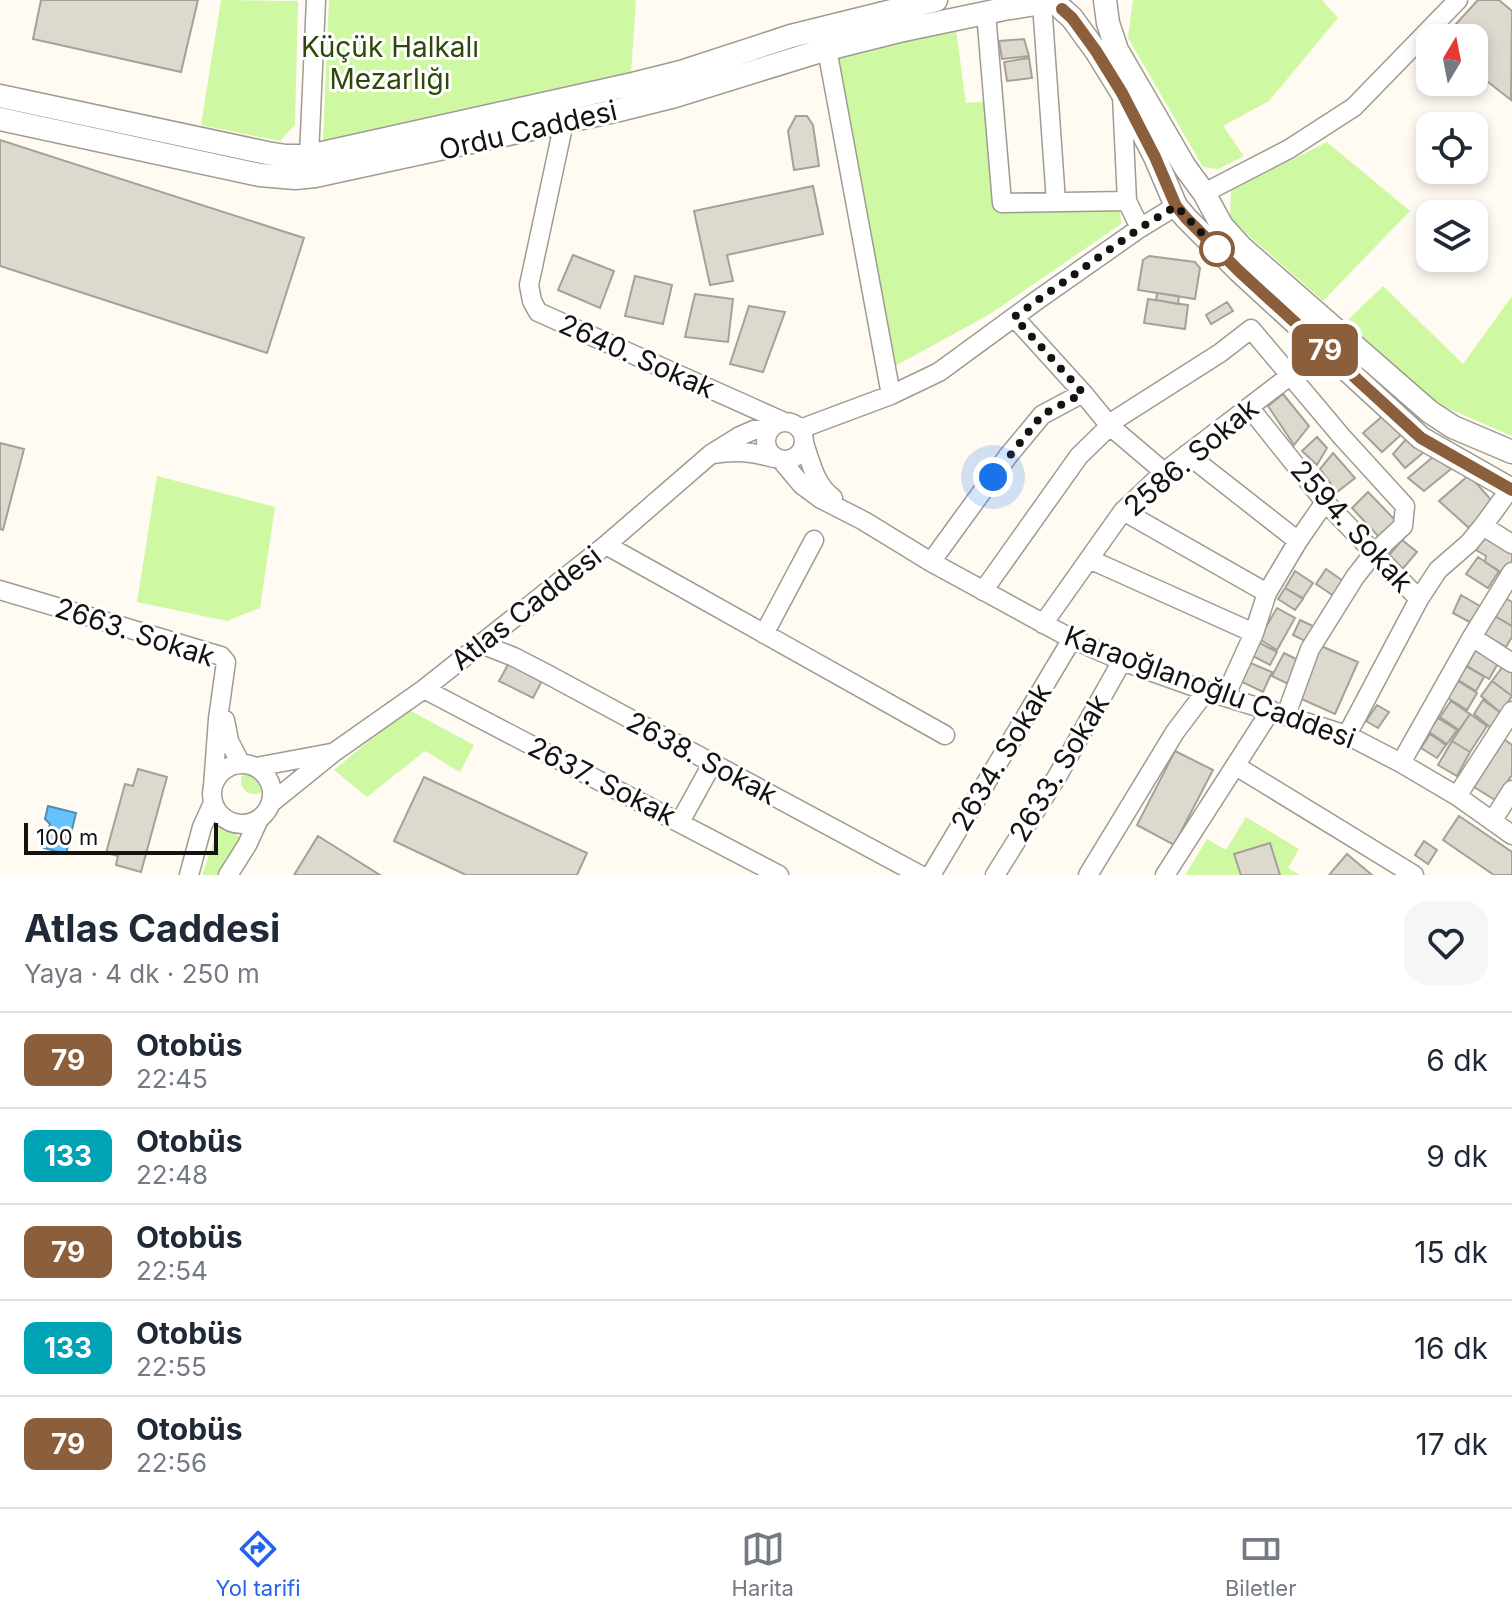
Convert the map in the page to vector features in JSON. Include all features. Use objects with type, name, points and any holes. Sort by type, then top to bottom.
[{"type":"main road","name":"Ordu Caddesi","points":[[0,96],[267,153],[309,156],[633,84],[681,72],[791,36],[936,0]]},
{"type":"main road","name":"Ordu Caddesi","points":[[0,119],[260,175],[295,178],[334,174],[675,96],[827,49],[899,31],[986,13],[1051,4],[1074,10],[1098,0]]},
{"type":"main road","points":[[1105,0],[1108,23],[1117,50],[1222,226],[1241,247],[1430,412],[1453,427],[1512,452]]},
{"type":"main road","points":[[1051,4],[1072,18],[1096,51],[1122,93],[1177,205],[1239,271],[1421,438],[1511,489]]},
{"type":"main road","points":[[1177,205],[1178,191],[1185,186],[1201,189]]},
{"type":"street","points":[[309,156],[316,0]]},
{"type":"street","points":[[1201,189],[1289,149],[1354,107],[1458,0]]},
{"type":"street","points":[[1051,4],[1056,202]]},
{"type":"street","points":[[986,13],[1002,203],[1127,201]]},
{"type":"street","points":[[827,49],[891,395]]},
{"type":"street","points":[[1122,93],[1127,201],[1140,228]]},
{"type":"street","name":"2640. Sokak","points":[[564,122],[529,285],[538,312],[776,425]]},
{"type":"street","points":[[802,436],[939,372],[1140,228],[1177,205]]},
{"type":"street","points":[[1014,317],[1110,426],[1164,472]]},
{"type":"street","points":[[983,591],[1079,456],[1118,418],[1220,353],[1251,329],[1405,506],[1403,526],[1373,554],[1355,577],[1310,649],[1279,713],[1236,766],[1165,875]]},
{"type":"street","name":"2586. Sokak","points":[[1043,624],[1123,511],[1164,472],[1291,375]]},
{"type":"street","points":[[931,562],[1008,456],[1042,415],[1083,393]]},
{"type":"street","name":"2594. Sokak","points":[[1249,407],[1325,502],[1419,599],[1347,735]]},
{"type":"street","points":[[792,423],[802,436],[817,481],[824,491],[864,521],[821,499],[769,453],[765,441],[776,425],[792,423]]},
{"type":"street","name":"Atlas Caddesi","points":[[271,803],[333,753],[424,689],[606,545],[711,454],[740,436],[776,425]]},
{"type":"street","points":[[711,454],[745,451],[778,459],[794,458],[799,455],[802,436]]},
{"type":"street","points":[[1187,454],[1298,541]]},
{"type":"street","points":[[1419,599],[1438,570],[1469,543],[1511,489]]},
{"type":"street","points":[[1225,697],[1254,633],[1267,593],[1325,502]]},
{"type":"street","points":[[1123,511],[1267,593]]},
{"type":"street","name":"Karaoğlanoğlu Caddesi","points":[[864,521],[931,562],[1072,639],[1122,661],[1206,691],[1347,735],[1457,796],[1512,835]]},
{"type":"street","points":[[1483,526],[1512,544]]},
{"type":"street","points":[[764,634],[814,540]]},
{"type":"street","points":[[606,545],[945,735]]},
{"type":"street","points":[[1089,559],[1254,633]]},
{"type":"street","points":[[1401,763],[1512,572]]},
{"type":"street","name":"2663. Sokak","points":[[0,590],[221,656],[226,662],[221,706]]},
{"type":"street","points":[[1472,637],[1512,663]]},
{"type":"street","name":"2634. Sokak","points":[[931,875],[1072,639]]},
{"type":"street","name":"2638. Sokak","points":[[481,644],[525,663],[920,875]]},
{"type":"street","name":"2633. Sokak","points":[[995,875],[1058,775],[1122,661]]},
{"type":"street","name":"2637. Sokak","points":[[424,689],[779,875]]},
{"type":"street","points":[[1088,875],[1175,732],[1206,691]]},
{"type":"street","points":[[221,706],[229,741],[248,765],[268,778],[273,795],[267,812],[251,823],[232,822],[218,811],[213,795],[221,706]]},
{"type":"street","points":[[1457,796],[1512,711]]},
{"type":"street","name":"Atlas Caddesi","points":[[248,765],[333,753]]},
{"type":"street","points":[[680,822],[712,764]]},
{"type":"street","points":[[189,875],[217,778],[223,770],[232,766],[248,765]]},
{"type":"street","points":[[1236,766],[1414,875]]},
{"type":"street","points":[[1493,820],[1512,790]]},
{"type":"street","points":[[228,875],[259,819]]},
{"type":"green space","points":[[221,0],[298,1],[295,125],[280,141],[201,125]]},
{"type":"green space","name":"Küçük Halkalı Mezarlığı","points":[[329,0],[636,0],[631,74],[323,143]]},
{"type":"green space","points":[[1133,0],[1322,0],[1338,18],[1269,101],[1223,126],[1244,156],[1218,169],[1203,167],[1128,38]]},
{"type":"green space","points":[[956,30],[966,103],[988,101],[999,208],[1120,207],[1121,224],[990,314],[895,366],[834,57]]},
{"type":"green space","points":[[1327,142],[1410,211],[1323,301],[1230,219],[1231,190]]},
{"type":"green space","points":[[1383,286],[1463,364],[1512,296],[1512,436],[1440,405],[1346,322]]},
{"type":"green space","points":[[157,476],[275,507],[260,608],[227,621],[137,602]]},
{"type":"green space","points":[[407,709],[474,745],[460,772],[425,751],[367,797],[334,770]]},
{"type":"green space","points":[[254,768],[263,772],[267,781],[263,790],[254,794],[245,790],[241,781],[245,772]]},
{"type":"green space","points":[[1246,817],[1299,849],[1288,868],[1300,875],[1185,875],[1207,839],[1226,850]]},
{"type":"green space","points":[[219,826],[244,839],[220,875],[202,875]]},
{"type":"water","points":[[48,806],[76,813],[66,854],[44,848],[50,824],[45,819]]},
{"type":"building","points":[[41,0],[198,0],[181,72],[33,39]]},
{"type":"building","points":[[1478,0],[1499,0],[1512,11],[1511,100],[1488,82],[1488,24],[1456,24]]},
{"type":"building","points":[[1024,39],[1029,56],[1002,59],[999,41]]},
{"type":"building","points":[[1029,58],[1032,78],[1007,81],[1004,62]]},
{"type":"building","points":[[796,116],[807,116],[813,125],[819,166],[794,170],[788,131]]},
{"type":"building","points":[[0,140],[304,238],[267,353],[0,266]]},
{"type":"building","points":[[813,186],[823,234],[727,255],[733,281],[710,285],[694,211]]},
{"type":"building","points":[[573,255],[614,271],[600,308],[558,290]]},
{"type":"building","points":[[1149,256],[1195,262],[1200,268],[1195,299],[1138,290],[1143,260]]},
{"type":"building","points":[[635,276],[672,285],[663,324],[625,316]]},
{"type":"building","points":[[1157,293],[1179,296],[1178,304],[1156,300]]},
{"type":"building","points":[[695,294],[733,299],[728,342],[685,337]]},
{"type":"building","points":[[1148,299],[1188,305],[1185,329],[1144,323]]},
{"type":"building","points":[[1227,302],[1233,311],[1211,324],[1206,315]]},
{"type":"building","points":[[749,306],[785,312],[763,372],[730,364]]},
{"type":"building","points":[[1283,394],[1309,426],[1294,445],[1268,406]]},
{"type":"building","points":[[1385,414],[1403,433],[1382,452],[1363,433]]},
{"type":"building","points":[[1317,437],[1327,448],[1317,465],[1302,451]]},
{"type":"building","points":[[1408,437],[1424,452],[1405,468],[1393,454]]},
{"type":"building","points":[[0,443],[24,449],[3,530],[0,529]]},
{"type":"building","points":[[1333,453],[1355,478],[1337,492],[1320,469]]},
{"type":"building","points":[[1434,456],[1451,469],[1424,491],[1408,478]]},
{"type":"building","points":[[1469,475],[1493,502],[1469,528],[1439,501]]},
{"type":"building","points":[[1368,492],[1396,521],[1380,538],[1352,508]]},
{"type":"building","points":[[1486,536],[1512,552],[1512,567],[1506,576],[1485,562],[1486,556],[1476,550]]},
{"type":"building","points":[[1402,540],[1417,552],[1399,573],[1384,561]]},
{"type":"building","points":[[1478,557],[1499,571],[1488,588],[1466,574]]},
{"type":"building","points":[[1326,569],[1346,583],[1337,598],[1316,584]]},
{"type":"building","points":[[1295,571],[1313,583],[1303,598],[1285,588]]},
{"type":"building","points":[[1285,588],[1303,599],[1295,610],[1278,599]]},
{"type":"building","points":[[1461,595],[1483,608],[1475,625],[1453,613]]},
{"type":"building","points":[[1505,598],[1512,602],[1512,626],[1493,615]]},
{"type":"building","points":[[1277,608],[1295,618],[1277,650],[1259,639]]},
{"type":"building","points":[[1493,615],[1512,626],[1512,637],[1506,647],[1482,633]]},
{"type":"building","points":[[1300,620],[1317,628],[1309,643],[1293,635]]},
{"type":"building","points":[[1258,642],[1277,652],[1270,665],[1251,655]]},
{"type":"building","points":[[1321,646],[1358,662],[1335,714],[1299,698]]},
{"type":"building","points":[[1477,647],[1500,660],[1489,679],[1467,666]]},
{"type":"building","points":[[1284,653],[1302,662],[1290,685],[1272,676]]},
{"type":"building","points":[[511,659],[544,677],[533,698],[499,681]]},
{"type":"building","points":[[1248,662],[1272,672],[1263,692],[1240,681]]},
{"type":"building","points":[[1504,665],[1512,671],[1512,696],[1492,681]]},
{"type":"building","points":[[1466,666],[1484,677],[1476,691],[1458,680]]},
{"type":"building","points":[[1458,681],[1477,693],[1467,710],[1448,698]]},
{"type":"building","points":[[1492,681],[1512,696],[1501,713],[1481,696]]},
{"type":"building","points":[[1483,700],[1501,713],[1491,728],[1474,714]]},
{"type":"building","points":[[1451,701],[1470,714],[1459,730],[1440,717]]},
{"type":"building","points":[[1377,705],[1389,712],[1378,728],[1366,721]]},
{"type":"building","points":[[1470,714],[1487,726],[1470,752],[1452,741]]},
{"type":"building","points":[[1438,718],[1457,730],[1447,744],[1429,732]]},
{"type":"building","points":[[1430,734],[1446,745],[1437,758],[1421,748]]},
{"type":"building","points":[[1504,739],[1512,745],[1512,775],[1495,800],[1474,787]]},
{"type":"building","points":[[1452,741],[1470,752],[1457,776],[1438,765]]},
{"type":"building","points":[[1175,751],[1213,770],[1174,845],[1137,825]]},
{"type":"building","points":[[138,769],[167,777],[141,872],[116,865],[118,856],[106,853],[125,784],[133,786]]},
{"type":"building","points":[[424,777],[587,853],[577,875],[466,875],[394,841]]},
{"type":"building","points":[[1459,816],[1512,852],[1512,875],[1494,875],[1443,840]]},
{"type":"building","points":[[318,836],[380,875],[294,875]]},
{"type":"building","points":[[1424,841],[1437,850],[1428,864],[1415,855]]},
{"type":"building","points":[[1270,843],[1280,875],[1241,875],[1234,854]]},
{"type":"building","points":[[1347,854],[1372,875],[1329,875]]},
{"type":"bus line","name":"79","points":[[1062,9],[1096,51],[1122,93],[1176,206],[1186,218],[1239,271],[1421,438],[1512,490]]},
{"type":"route","points":[[993,477],[1042,415],[1083,393],[1014,317],[1176,206],[1219,251],[1217,249]]}]
